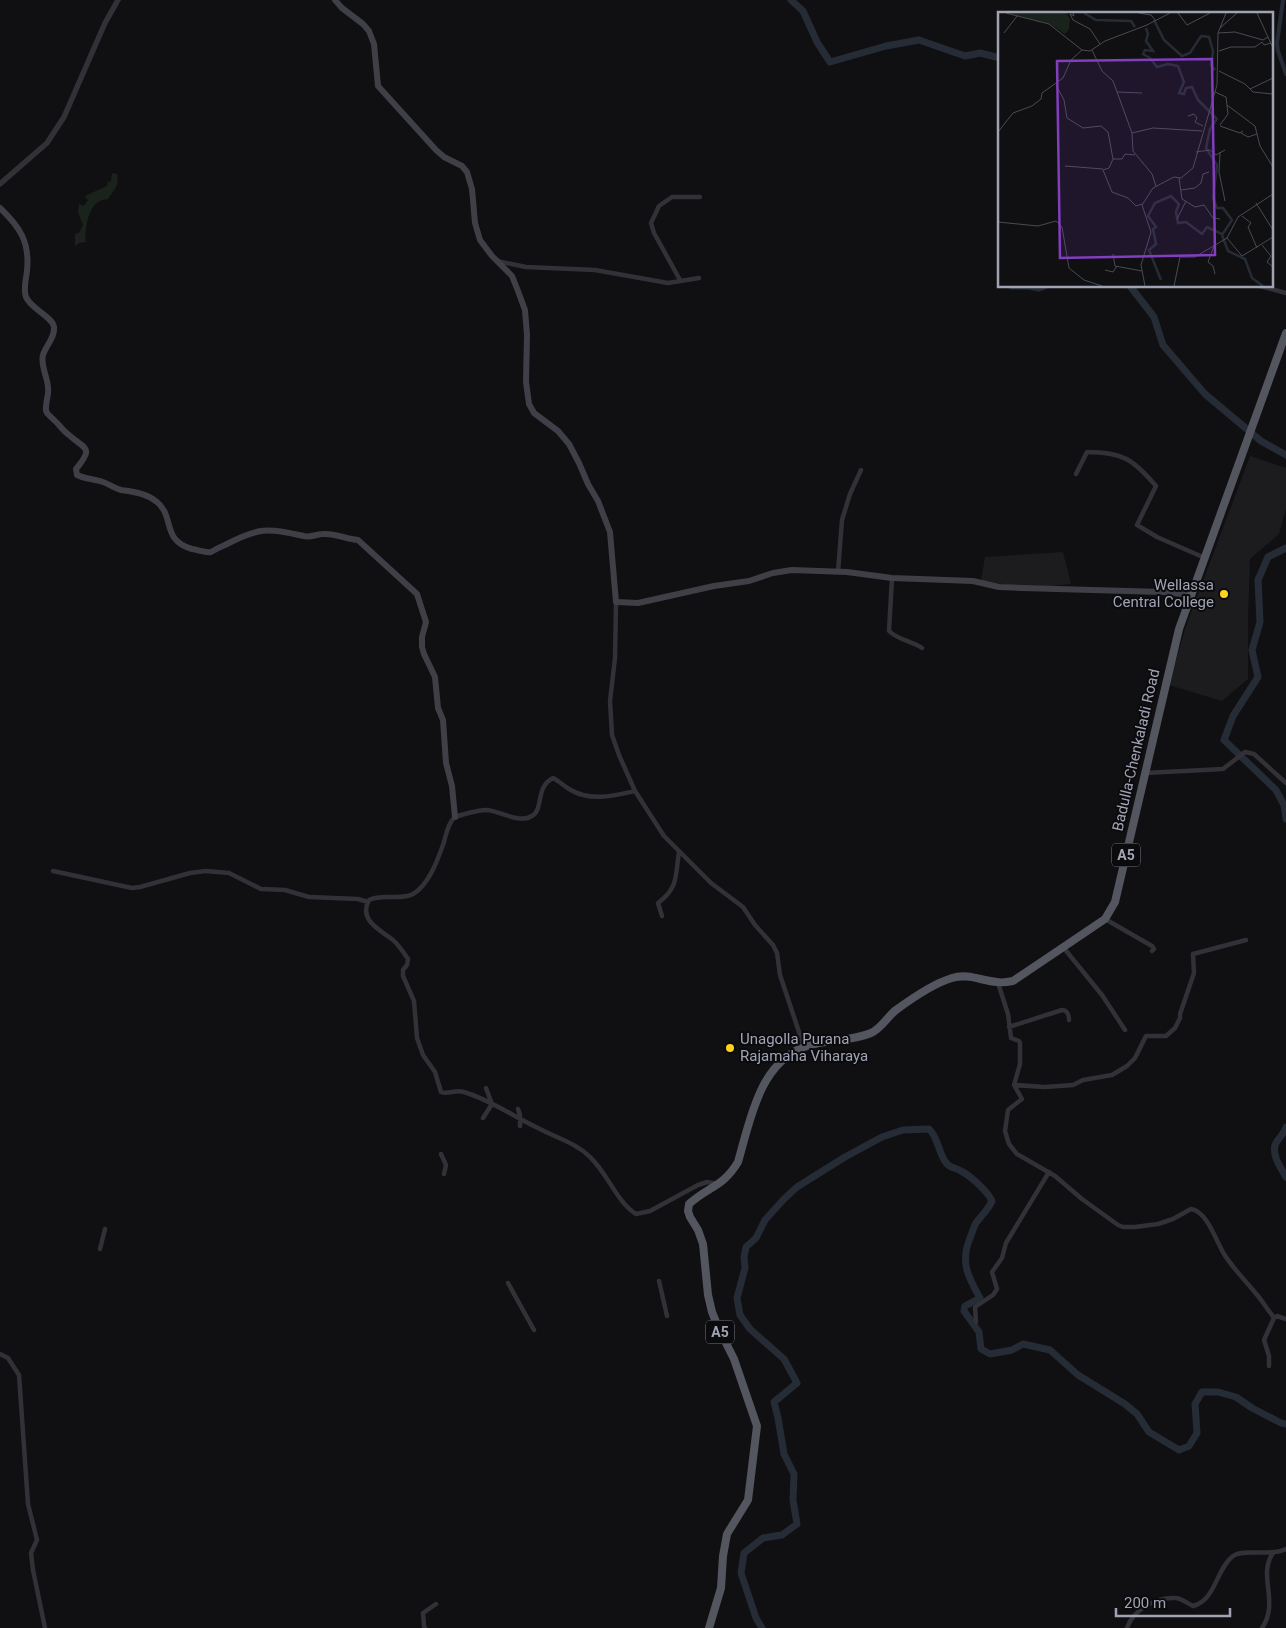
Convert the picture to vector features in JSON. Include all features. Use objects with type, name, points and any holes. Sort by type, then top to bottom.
[{"type":"highway","name":"Badulla-Chenkaladi Road","points":[[708,1628],[721,1588],[723,1556],[727,1534],[748,1500],[757,1426],[734,1359],[712,1312],[702,1244],[698,1230],[688,1211],[689,1204],[701,1194],[719,1185],[732,1172],[738,1162],[760,1091],[787,1057],[804,1047],[873,1032],[895,1010],[926,990],[952,978],[967,976],[998,982],[1013,981],[1105,919],[1115,902],[1179,629],[1286,333]]},
{"type":"main road","points":[[335,0],[369,31],[374,44],[378,86],[436,150],[444,157],[462,166],[467,172],[472,189],[475,223],[480,240],[512,276],[525,310],[526,382],[530,404],[534,414],[558,431],[569,444],[598,501],[610,532],[616,602],[638,603],[714,586],[749,581],[772,573],[792,570],[838,572],[892,578],[973,581],[1022,588],[1163,592],[1191,596]]},
{"type":"main road","points":[[0,208],[14,221],[24,237],[27,255],[26,298],[34,308],[52,321],[54,325],[54,335],[43,356],[49,390],[46,407],[47,414],[69,435],[84,444],[86,458],[76,469],[77,475],[85,480],[101,482],[118,489],[141,493],[150,497],[159,503],[177,542],[186,547],[207,553],[253,531],[265,530],[288,532],[308,537],[324,534],[358,540],[418,594],[426,622],[422,637],[422,647],[436,678],[438,708],[443,720],[446,764],[452,786],[455,817]]},
{"type":"street","points":[[0,184],[47,143],[64,117],[105,23],[118,0]]},
{"type":"street","points":[[680,280],[654,233],[651,223],[659,206],[672,197],[700,197]]},
{"type":"street","points":[[496,260],[526,267],[595,270],[668,283],[699,278]]},
{"type":"street","points":[[1267,288],[1286,293]]},
{"type":"street","points":[[1076,474],[1087,452],[1118,454],[1130,460],[1156,486],[1137,525],[1157,537],[1205,558]]},
{"type":"street","points":[[838,572],[842,520],[850,494],[862,470]]},
{"type":"street","points":[[892,578],[889,631],[893,636],[922,648]]},
{"type":"street","points":[[616,602],[615,658],[610,701],[612,735],[636,791],[664,836],[711,883],[743,907],[755,925],[773,945],[780,975],[804,1047]]},
{"type":"street","points":[[1145,773],[1224,769],[1245,752],[1254,754],[1286,783]]},
{"type":"street","points":[[636,791],[610,796],[589,797],[569,789],[553,778],[542,788],[537,809],[530,817],[514,817],[487,810],[474,811],[455,817],[449,826],[442,849],[429,876],[418,891],[406,897],[373,898],[366,905],[368,919],[376,929],[394,940],[408,959],[402,976],[414,1001],[417,1038],[423,1055],[435,1072],[442,1092],[446,1094],[458,1090],[492,1104],[539,1129],[570,1142],[591,1157],[627,1208],[636,1214],[650,1212],[698,1185],[707,1182],[719,1185]]},
{"type":"street","points":[[662,916],[658,902],[668,895],[674,886],[679,852]]},
{"type":"street","points":[[53,871],[132,888],[190,873],[221,872],[239,878],[261,889],[285,890],[309,897],[358,899],[368,902]]},
{"type":"street","points":[[1105,919],[1152,946],[1154,949],[1152,951]]},
{"type":"street","points":[[1014,1085],[1045,1087],[1073,1085],[1083,1080],[1112,1075],[1127,1066],[1134,1058],[1146,1036],[1166,1036],[1175,1028],[1194,973],[1193,954],[1246,940]]},
{"type":"street","points":[[1063,947],[1102,995],[1125,1030]]},
{"type":"street","points":[[998,982],[1008,1014],[1011,1038],[1020,1043],[1020,1064],[1014,1085],[1022,1099],[1008,1110],[1006,1131],[1009,1144],[1016,1154],[1055,1176],[1102,1214],[1123,1227],[1158,1224],[1173,1219],[1191,1209],[1198,1211],[1205,1218],[1224,1255],[1274,1318]]},
{"type":"street","points":[[1009,1027],[1062,1010],[1067,1012],[1068,1020]]},
{"type":"street","points":[[486,1088],[492,1104]]},
{"type":"street","points":[[483,1118],[492,1104]]},
{"type":"street","points":[[518,1109],[520,1126]]},
{"type":"street","points":[[441,1154],[446,1165],[444,1174]]},
{"type":"street","points":[[976,1322],[974,1307],[993,1295],[996,1289],[992,1272],[1002,1258],[1006,1243],[1049,1172]]},
{"type":"street","points":[[100,1249],[105,1229]]},
{"type":"street","points":[[659,1281],[667,1316]]},
{"type":"street","points":[[508,1283],[534,1330]]},
{"type":"street","points":[[1274,1318],[1277,1316],[1286,1319]]},
{"type":"street","points":[[1270,1366],[1264,1340],[1274,1318]]},
{"type":"street","points":[[0,1354],[8,1358],[19,1375],[28,1504],[37,1540],[32,1553],[32,1570],[46,1628]]},
{"type":"street","points":[[1127,1628],[1134,1615],[1141,1609],[1159,1601],[1176,1598],[1193,1606],[1203,1602],[1228,1560],[1236,1554],[1273,1554],[1286,1549]]},
{"type":"street","points":[[1262,1628],[1269,1615],[1270,1591],[1267,1567],[1269,1559],[1273,1554]]},
{"type":"street","points":[[425,1628],[423,1613],[436,1604]]},
{"type":"shaded area","points":[[112,173],[117,174],[118,181],[116,187],[108,199],[100,201],[92,208],[86,226],[86,242],[75,246],[75,234],[79,233],[83,225],[78,212],[79,204],[84,206],[88,200],[85,197],[87,195],[107,186],[108,182],[111,181]]},
{"type":"shaded area","name":"Wellassa Central College","points":[[1250,456],[1286,468],[1286,508],[1279,534],[1250,559],[1248,679],[1222,701],[1169,685],[1185,629]]},
{"type":"shaded area","points":[[1063,552],[1071,584],[1033,588],[981,581],[985,557]]},
{"type":"waterway","points":[[791,0],[803,11],[817,42],[830,62],[886,46],[919,40],[965,56],[980,53],[998,58]]},
{"type":"waterway","points":[[1283,0],[1277,43],[1286,74]]},
{"type":"waterway","points":[[1132,288],[1154,317],[1163,345],[1205,394],[1261,441],[1286,455]]},
{"type":"waterway","points":[[1286,548],[1268,557],[1258,580],[1260,622],[1252,650],[1258,677],[1233,716],[1224,740],[1276,790],[1284,805],[1286,819]]},
{"type":"waterway","points":[[1286,1127],[1274,1149],[1286,1177]]},
{"type":"waterway","points":[[762,1628],[756,1618],[741,1573],[744,1553],[763,1538],[782,1535],[797,1524],[793,1500],[794,1474],[784,1454],[774,1402],[797,1383],[784,1359],[750,1329],[740,1315],[737,1298],[745,1268],[744,1257],[746,1247],[756,1238],[765,1220],[797,1187],[845,1157],[882,1137],[903,1130],[929,1129],[935,1137],[947,1164],[974,1180],[992,1201],[975,1225],[966,1255],[969,1276],[980,1298],[965,1306],[964,1311],[979,1332],[981,1349],[990,1354],[1012,1350],[1023,1344],[1050,1350],[1078,1375],[1125,1404],[1137,1414],[1149,1432],[1179,1450],[1189,1446],[1197,1433],[1195,1404],[1202,1392],[1218,1392],[1236,1397],[1252,1408],[1286,1424]]},
{"type":"place","name":"Wellassa Central College","points":[[1224,594]]},
{"type":"place","name":"Unagolla Purana Rajamaha Viharaya","points":[[730,1048]]}]
